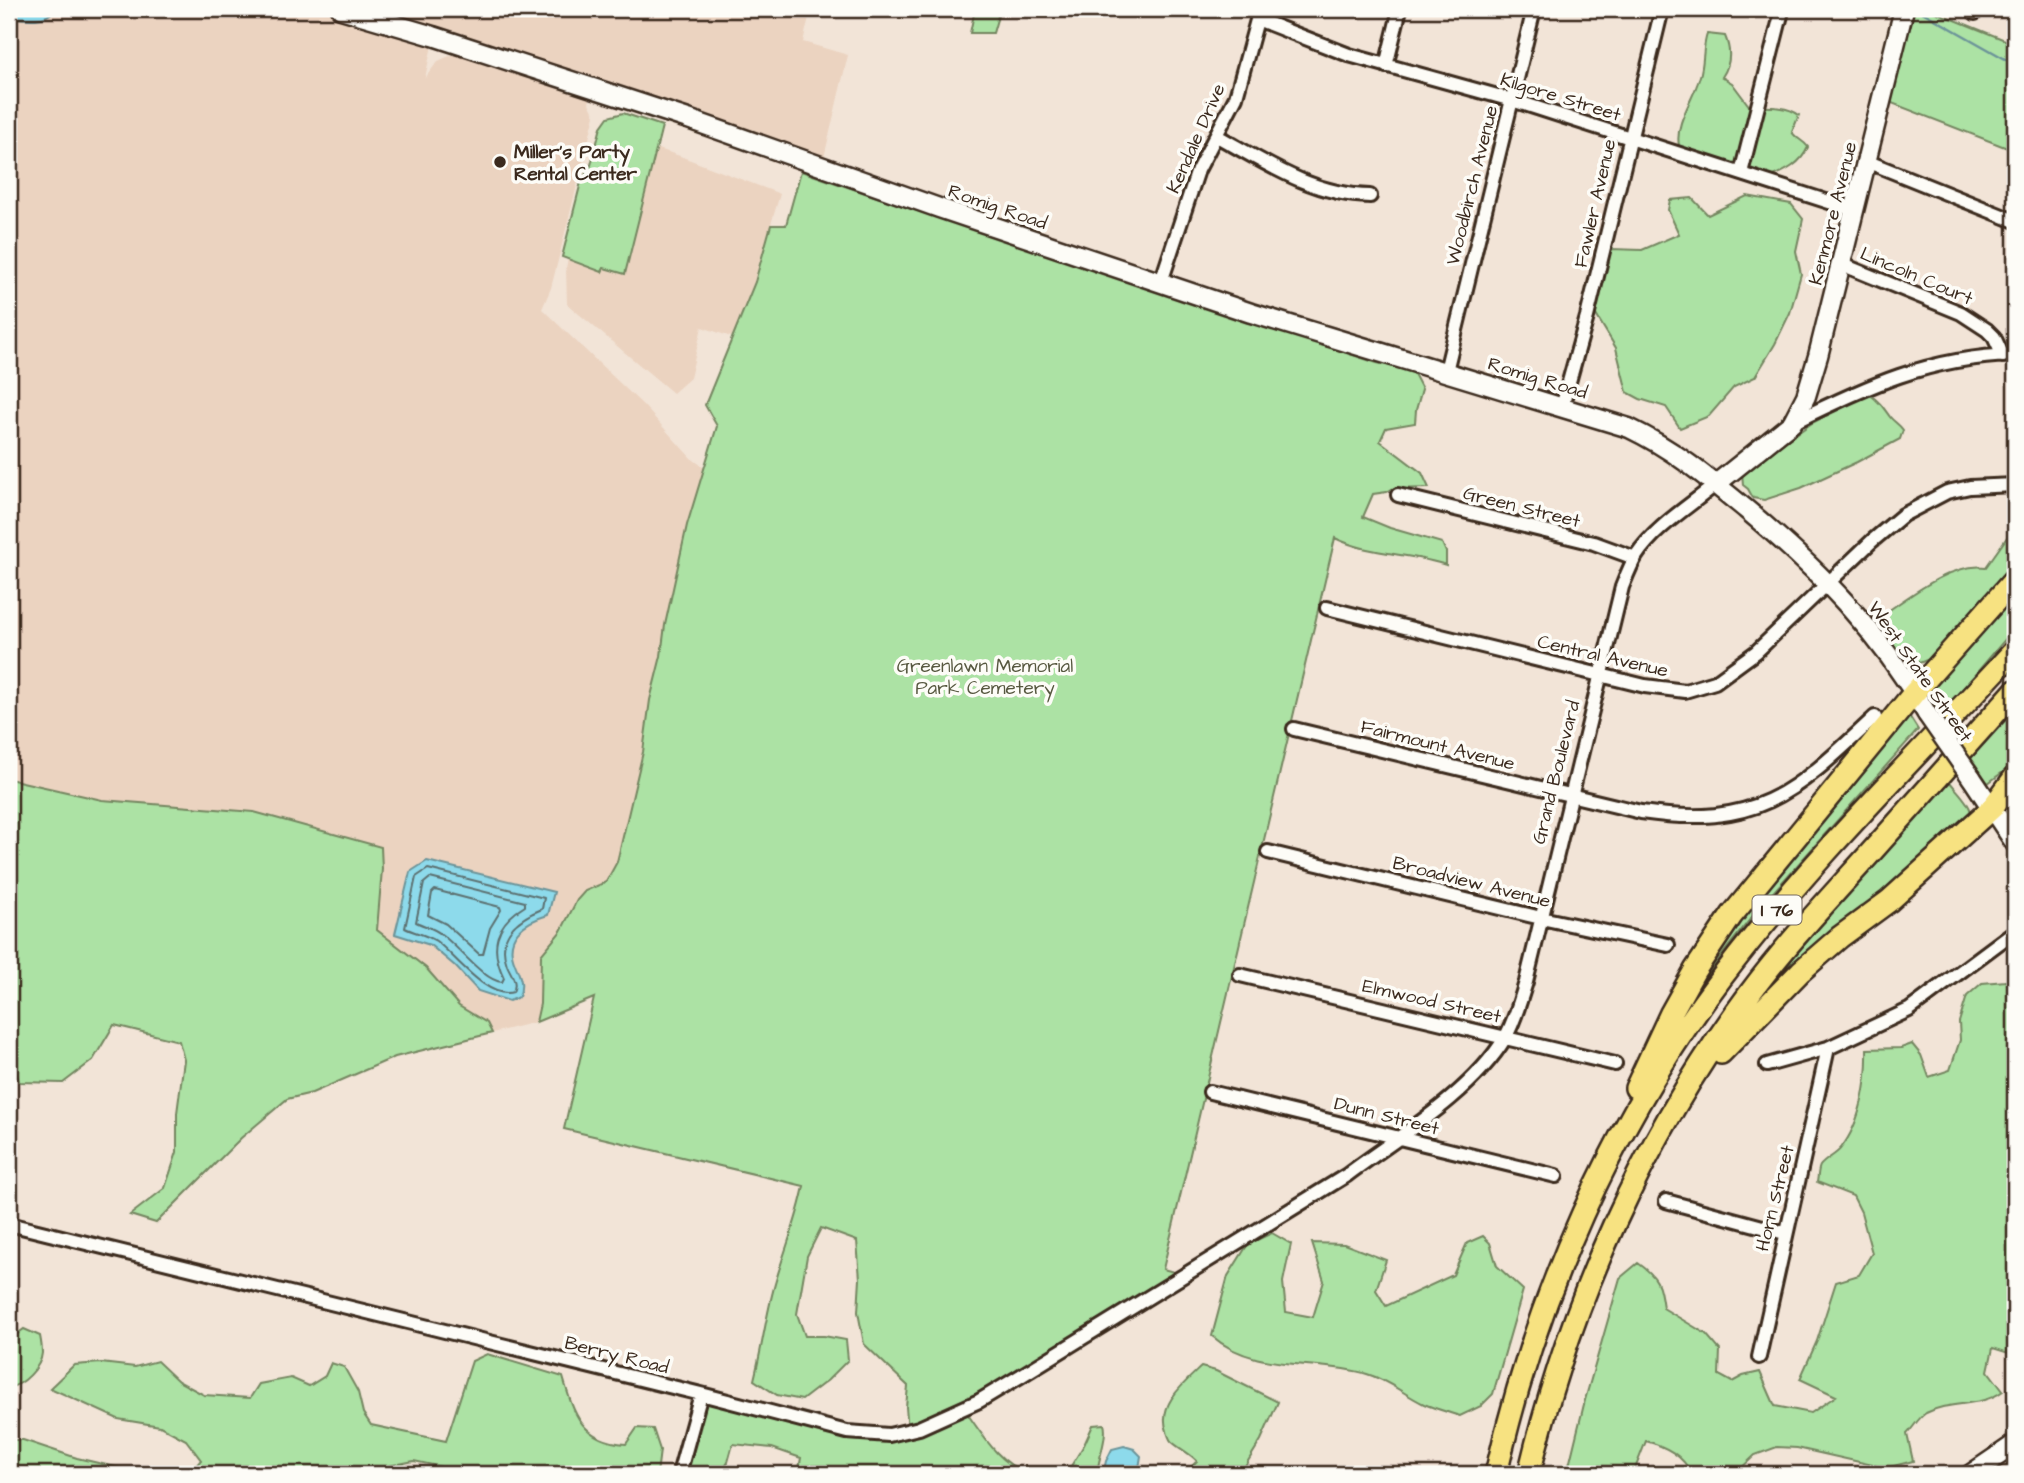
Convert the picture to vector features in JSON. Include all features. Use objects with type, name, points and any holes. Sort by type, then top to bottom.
[{"type":"highway","points":[[1587,1206],[1615,1132],[1650,1056],[1703,958],[1732,915],[1914,693],[2015,579]]},
{"type":"highway","name":"I 76","points":[[1496,1474],[1536,1329],[1587,1206],[1658,1072],[1722,977],[1808,873],[2015,650]]},
{"type":"highway","name":"I 76","points":[[1529,1474],[1560,1363],[1587,1285],[1618,1214],[1677,1101],[1710,1048],[1776,959],[2015,691]]},
{"type":"highway","points":[[1677,1101],[1734,1038],[1801,971],[1840,937],[1889,901],[1992,808],[2015,777]]},
{"type":"street","name":"Romig Road","points":[[341,9],[433,36],[702,124],[939,208],[1251,313],[1562,407],[1643,435]]},
{"type":"street","points":[[1386,66],[1400,9]]},
{"type":"street","name":"Woodbirch Avenue","points":[[1446,371],[1534,9]]},
{"type":"street","name":"Fawler Avenue","points":[[1562,407],[1587,317],[1662,9]]},
{"type":"street","points":[[1741,173],[1782,11]]},
{"type":"street","name":"Kenmore Avenue","points":[[1792,424],[1810,386],[1903,11]]},
{"type":"street","name":"Kendale Drive","points":[[1161,282],[1198,170],[1236,97],[1259,14]]},
{"type":"street","name":"Kilgore Street","points":[[1259,14],[1337,51],[1512,100],[1854,210]]},
{"type":"street","points":[[1217,136],[1288,176],[1320,189],[1353,196],[1370,196]]},
{"type":"street","points":[[1867,161],[2015,221]]},
{"type":"street","name":"Lincoln Court","points":[[1841,264],[1961,313],[1987,330],[2009,356]]},
{"type":"street","name":"Grand Boulevard","points":[[1185,1275],[1347,1175],[1399,1138],[1468,1081],[1505,1037],[1526,982],[1622,587],[1635,558],[1655,535],[1792,424],[1857,391],[1888,378],[1945,363],[2009,356]]},
{"type":"street","name":"West State Street","points":[[1643,435],[1690,463],[1793,548],[1829,583],[1880,644],[2015,843]]},
{"type":"street","name":"Central Avenue","points":[[1327,608],[1667,690],[1703,688],[1728,674],[1755,652],[1903,515],[1947,492],[1970,486],[2015,485]]},
{"type":"street","name":"Green Street","points":[[1398,495],[1594,544],[1635,558]]},
{"type":"street","name":"Fairmount Avenue","points":[[1294,729],[1641,813],[1697,818],[1740,813],[1791,790],[1875,717]]},
{"type":"street","name":"Broadview Avenue","points":[[1268,852],[1541,918],[1668,945]]},
{"type":"street","points":[[1767,1065],[1828,1048],[1909,1010],[2015,931]]},
{"type":"street","name":"Elmwood Street","points":[[1240,975],[1615,1064]]},
{"type":"street","name":"Horn Street","points":[[1759,1357],[1828,1048]]},
{"type":"street","name":"Dunn Street","points":[[1210,1092],[1556,1176]]},
{"type":"street","points":[[1666,1201],[1785,1233]]},
{"type":"street","name":"Berry Road","points":[[9,1224],[847,1432],[877,1435],[899,1433],[934,1422],[979,1401],[1185,1275]]},
{"type":"street","points":[[679,1474],[701,1394]]},
{"type":"street","points":[[1970,1474],[2015,1444]]},
{"type":"shaded area","points":[[9,9],[811,9],[803,42],[848,55],[822,166],[593,89],[589,103],[595,115],[551,288],[542,309],[644,406],[691,458],[705,468],[688,523],[665,625],[643,752],[617,862],[606,882],[585,891],[577,900],[561,931],[541,955],[540,1004],[536,1022],[492,1033],[487,1023],[459,1006],[426,968],[377,930],[382,869],[380,847],[102,800],[9,779]],"holes":[[[434,36],[468,48],[438,61],[425,78]]]},
{"type":"shaded area","points":[[604,131],[780,194],[737,339],[702,327],[690,378],[673,393],[567,304],[566,268],[585,177]]},
{"type":"green space","points":[[975,9],[1000,9],[993,33],[970,33]]},
{"type":"green space","points":[[1908,9],[1928,9],[2015,44],[2015,151],[1884,100]]},
{"type":"green space","points":[[1707,34],[1725,36],[1729,57],[1722,77],[1732,83],[1750,107],[1782,108],[1799,115],[1792,132],[1808,147],[1801,158],[1787,170],[1769,178],[1679,146],[1680,126],[1700,77]]},
{"type":"green space","points":[[623,113],[662,126],[625,274],[604,268],[602,272],[562,257],[581,182],[591,165],[601,127],[608,117]]},
{"type":"green space","name":"Greenlawn Memorial Park Cemetery","points":[[801,171],[1377,363],[1412,370],[1422,389],[1415,423],[1386,428],[1380,441],[1422,473],[1429,488],[1392,489],[1373,494],[1363,517],[1442,543],[1446,552],[1446,565],[1362,548],[1335,538],[1163,1269],[1185,1275],[964,1409],[1000,1456],[1019,1470],[1030,1474],[798,1474],[801,1458],[772,1448],[733,1444],[721,1474],[696,1474],[680,1470],[701,1394],[816,1425],[908,1430],[908,1386],[864,1344],[858,1312],[860,1279],[857,1241],[821,1228],[807,1256],[797,1314],[805,1336],[846,1340],[848,1360],[802,1400],[777,1395],[754,1380],[772,1295],[804,1186],[564,1129],[594,998],[536,1022],[540,1004],[541,955],[561,931],[577,900],[585,891],[606,882],[617,862],[643,752],[650,700],[687,525],[717,426],[705,405],[755,282],[771,225],[786,225]]},
{"type":"green space","points":[[1747,196],[1791,204],[1803,219],[1796,251],[1801,274],[1790,313],[1755,377],[1734,387],[1709,416],[1680,428],[1666,407],[1627,392],[1616,348],[1593,310],[1611,249],[1642,250],[1679,234],[1668,210],[1670,200],[1692,198],[1708,215]]},
{"type":"green space","points":[[1869,394],[1903,430],[1900,439],[1801,488],[1764,500],[1753,498],[1743,485],[1742,472],[1812,423]]},
{"type":"green space","points":[[2015,526],[2015,567],[1929,659],[1917,664],[1918,662],[1898,651],[1873,621],[1942,576],[1957,570],[1986,567]]},
{"type":"green space","points":[[2015,588],[2015,628],[1942,713],[1932,699],[1930,690]]},
{"type":"green space","points":[[2015,710],[2015,763],[1988,783],[1971,758]]},
{"type":"green space","points":[[1908,714],[1918,730],[1759,908],[1661,1040],[1745,909]]},
{"type":"green space","points":[[9,779],[102,800],[254,812],[381,847],[377,930],[426,968],[459,1006],[487,1023],[492,1033],[395,1057],[312,1093],[287,1099],[241,1138],[156,1223],[130,1215],[165,1188],[177,1152],[177,1113],[184,1060],[179,1041],[114,1025],[93,1060],[63,1083],[19,1082],[9,1044]]},
{"type":"green space","points":[[1949,781],[1968,804],[1972,820],[1775,980],[1797,951]]},
{"type":"green space","points":[[2006,981],[2015,991],[2015,1355],[1993,1348],[1988,1371],[2003,1391],[1985,1400],[1945,1406],[1926,1413],[1907,1434],[1913,1461],[1886,1468],[1797,1448],[1777,1447],[1755,1455],[1735,1474],[1692,1474],[1684,1462],[1673,1453],[1646,1441],[1633,1474],[1567,1474],[1620,1278],[1638,1263],[1657,1282],[1663,1308],[1706,1334],[1720,1350],[1719,1375],[1732,1382],[1760,1372],[1775,1406],[1811,1413],[1836,1396],[1800,1379],[1817,1341],[1836,1282],[1859,1275],[1872,1253],[1861,1212],[1853,1196],[1817,1182],[1820,1166],[1841,1148],[1854,1126],[1864,1087],[1867,1049],[1901,1048],[1912,1044],[1921,1055],[1929,1077],[1950,1070],[1960,1040],[1959,1022],[1967,996],[1982,983]]},
{"type":"green space","points":[[1272,1233],[1291,1244],[1283,1282],[1286,1312],[1313,1317],[1324,1281],[1312,1243],[1344,1244],[1386,1260],[1376,1290],[1386,1306],[1453,1275],[1467,1243],[1483,1236],[1490,1243],[1497,1266],[1523,1290],[1493,1394],[1481,1406],[1460,1416],[1424,1404],[1367,1374],[1266,1360],[1229,1348],[1212,1336],[1228,1276],[1248,1244]]},
{"type":"green space","points":[[24,1329],[40,1336],[41,1358],[35,1370],[20,1383],[9,1387],[9,1340]]},
{"type":"green space","points":[[487,1354],[563,1377],[576,1414],[582,1424],[599,1438],[626,1444],[637,1428],[653,1429],[660,1450],[657,1474],[474,1474],[414,1461],[388,1466],[399,1474],[189,1474],[201,1460],[186,1440],[160,1426],[118,1419],[50,1388],[74,1365],[101,1363],[135,1367],[157,1361],[178,1381],[204,1395],[250,1398],[259,1384],[291,1378],[309,1386],[325,1376],[331,1363],[344,1367],[358,1392],[363,1413],[371,1425],[446,1441],[472,1361]]},
{"type":"green space","points":[[1201,1367],[1216,1371],[1278,1402],[1261,1440],[1240,1474],[1147,1474],[1187,1471],[1197,1461],[1171,1441],[1165,1421],[1174,1395]]},
{"type":"green space","points":[[1104,1424],[1105,1435],[1097,1474],[1054,1474],[1071,1466],[1093,1425]]},
{"type":"green space","points":[[9,1440],[23,1440],[77,1458],[145,1474],[9,1474]]},
{"type":"water","points":[[9,9],[55,9],[46,16],[28,19],[9,17]]},
{"type":"water","points":[[427,861],[554,892],[548,915],[524,926],[514,938],[512,954],[520,976],[519,997],[509,1001],[478,991],[455,966],[430,945],[395,934],[410,872]]},
{"type":"water","points":[[1124,1446],[1134,1449],[1141,1456],[1138,1474],[1103,1474],[1112,1449]]},
{"type":"waterway","points":[[1917,9],[2015,62]]},
{"type":"place","name":"Miller's Party Rental Center","points":[[500,162]]}]
